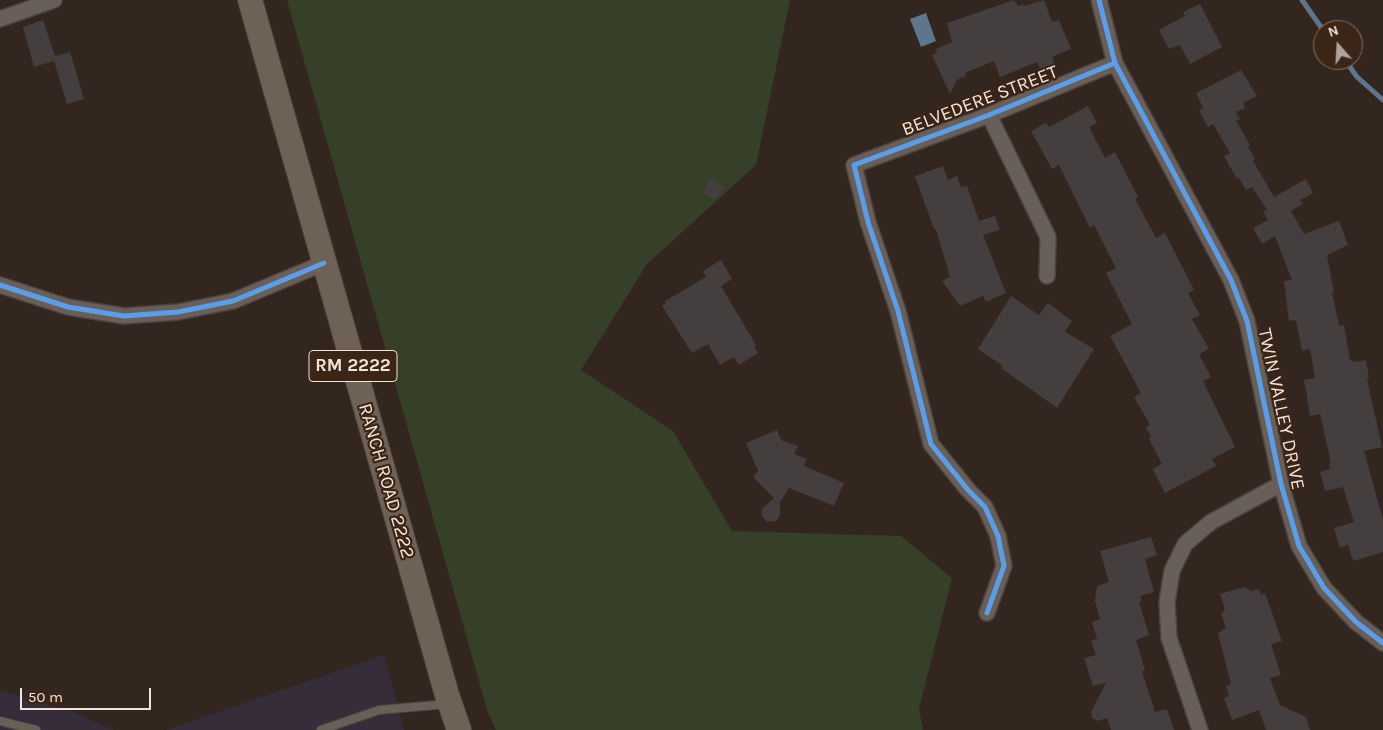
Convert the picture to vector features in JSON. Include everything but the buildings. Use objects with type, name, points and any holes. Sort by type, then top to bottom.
[{"type":"main road","name":"RANCH ROAD 2222","points":[[250,0],[459,730]]},
{"type":"street","points":[[0,19],[54,0]]},
{"type":"street","name":"TWIN VALLEY DRIVE","points":[[1099,0],[1115,63],[1231,280],[1247,321],[1280,484],[1299,546],[1324,588],[1356,622],[1383,643]]},
{"type":"street","name":"BELVEDERE STREET","points":[[987,613],[1004,566],[998,536],[985,507],[968,490],[931,444],[898,311],[868,222],[854,165],[989,115],[1115,63]]},
{"type":"street","points":[[989,115],[1048,238],[1047,276]]},
{"type":"street","points":[[0,285],[68,307],[124,316],[178,312],[233,301],[324,263]]},
{"type":"street","points":[[1200,730],[1169,638],[1167,602],[1172,571],[1184,544],[1211,522],[1280,484]]},
{"type":"lane","points":[[321,730],[379,710],[450,704]]},
{"type":"lane","points":[[0,721],[36,730]]},
{"type":"shaded area","points":[[384,655],[404,730],[166,730]]},
{"type":"shaded area","points":[[0,690],[72,712],[114,730],[0,730]]},
{"type":"green space","points":[[287,0],[790,0],[756,165],[647,264],[581,370],[673,431],[732,531],[901,536],[952,578],[919,709],[923,730],[496,730],[488,713]]},
{"type":"water","points":[[926,13],[936,41],[921,47],[910,19]]},
{"type":"waterway","points":[[1302,0],[1316,20]]},
{"type":"waterway","points":[[1352,70],[1357,77],[1383,100]]},
{"type":"cycle path","points":[[1099,0],[1115,63],[1231,280],[1247,321],[1281,484],[1299,546],[1324,588],[1356,622],[1383,643]]},
{"type":"cycle path","points":[[987,613],[1004,566],[998,536],[985,507],[968,490],[931,444],[898,311],[868,222],[854,165],[989,115],[1115,63]]},
{"type":"cycle path","points":[[0,285],[68,307],[124,316],[178,312],[233,301],[324,263]]}]
